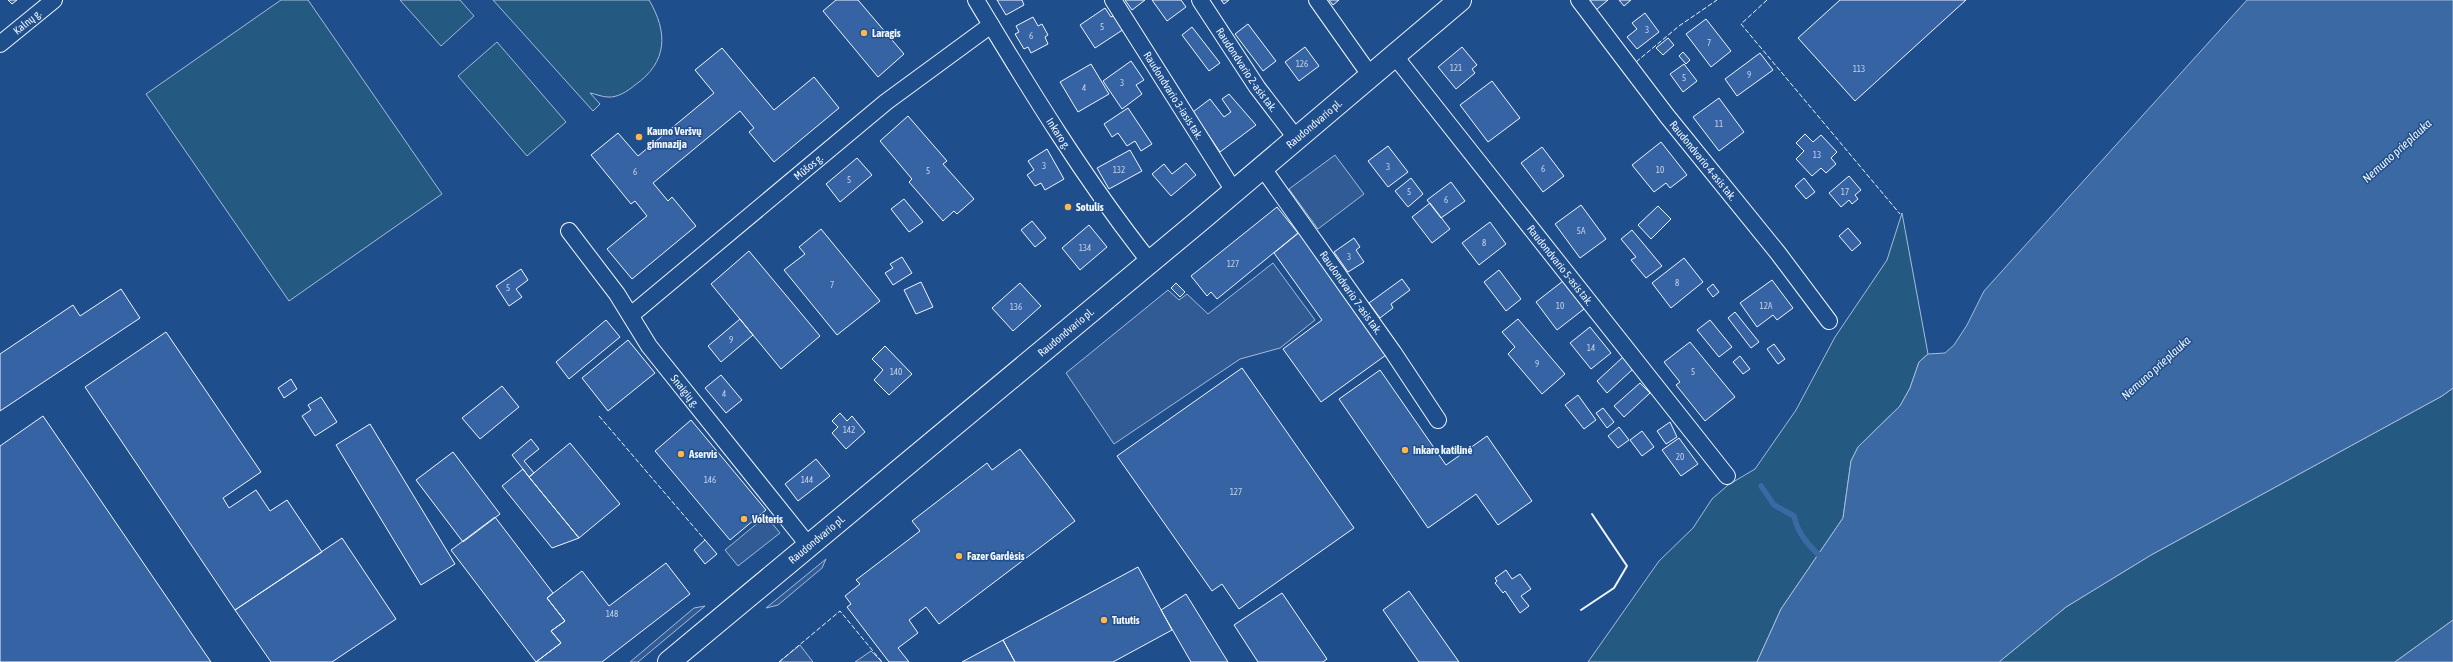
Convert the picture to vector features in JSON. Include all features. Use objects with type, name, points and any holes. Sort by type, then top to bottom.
[{"type":"main road","name":"Raudondvario pl.","points":[[669,662],[1150,262],[1394,54],[1460,0]]},
{"type":"street","name":"Kalnų g.","points":[[0,44],[54,0]]},
{"type":"street","name":"Inkaro g.","points":[[976,0],[1088,179],[1111,213],[1150,262]]},
{"type":"street","name":"Raudondvario 3-iasis tak.","points":[[1113,0],[1234,190]]},
{"type":"street","name":"Raudondvario 2-asis tak.","points":[[1200,0],[1257,87],[1296,138]]},
{"type":"street","points":[[1317,0],[1370,75]]},
{"type":"street","name":"Raudondvario 4-asis tak.","points":[[1579,0],[1667,116],[1778,253],[1829,321]]},
{"type":"street","name":"Mūšos g.","points":[[631,315],[886,102],[991,25]]},
{"type":"street","name":"Raudondvario 5-asis tak.","points":[[1394,54],[1727,476]]},
{"type":"street","name":"Raudondvario 7-asis tak.","points":[[1262,167],[1393,352],[1438,420]]},
{"type":"street","name":"Snaigių g.","points":[[569,231],[631,315],[649,346],[809,546]]},
{"type":"shaded area","points":[[281,0],[308,0],[442,194],[289,301],[146,94]]},
{"type":"shaded area","points":[[400,0],[460,0],[474,16],[441,46]]},
{"type":"shaded area","points":[[493,0],[649,0],[655,12],[662,35],[662,46],[659,56],[654,67],[646,76],[622,94],[604,97],[590,93],[600,104],[593,111]]},
{"type":"shaded area","points":[[497,42],[566,122],[527,156],[458,76]]},
{"type":"shaded area","points":[[1335,155],[1364,194],[1318,229],[1289,189]]},
{"type":"shaded area","points":[[1902,213],[1928,354],[1919,362],[1910,388],[1900,406],[1858,447],[1851,461],[1843,518],[1781,609],[1757,662],[1588,662],[1659,561],[1693,528],[1712,499],[1728,485],[1755,469],[1796,410],[1835,337],[1887,260]]},
{"type":"shaded area","points":[[1273,263],[1315,320],[1280,348],[1240,359],[1114,444],[1066,373],[1168,290],[1179,300],[1187,294],[1208,314]]},
{"type":"shaded area","points":[[2453,388],[2453,620],[2395,662],[1999,662],[2066,607],[2151,555],[2442,396]]},
{"type":"shaded area","points":[[766,516],[780,533],[738,566],[725,550]]},
{"type":"shaded area","points":[[826,559],[822,568],[778,605],[766,608]]},
{"type":"shaded area","points":[[705,606],[638,662],[630,662],[694,608]]},
{"type":"shaded area","points":[[800,645],[813,662],[779,662]]},
{"type":"shaded area","points":[[871,651],[882,662],[855,662]]},
{"type":"water","name":"Nemuno prieplauka","points":[[2247,0],[2453,0],[2453,388],[2442,396],[2151,555],[2066,607],[1999,662],[1757,662],[1781,609],[1843,518],[1851,461],[1858,447],[1900,406],[1910,388],[1919,362],[1928,354],[1945,353],[1954,345],[1967,325],[1984,291]]},
{"type":"water","points":[[2453,620],[2453,662],[2395,662]]},
{"type":"building","points":[[8,0],[17,0],[12,4]]},
{"type":"building","name":"Laragis","points":[[836,0],[858,0],[904,54],[878,77],[823,11]]},
{"type":"building","points":[[997,0],[1022,0],[1024,5],[1006,15]]},
{"type":"building","points":[[1125,0],[1145,0],[1132,10]]},
{"type":"building","points":[[1152,0],[1181,0],[1186,7],[1167,21]]},
{"type":"building","points":[[1221,0],[1229,0],[1224,4]]},
{"type":"building","points":[[1329,0],[1339,0],[1333,5]]},
{"type":"building","points":[[1589,0],[1608,0],[1596,10]]},
{"type":"building","points":[[1619,0],[1631,0],[1624,6]]},
{"type":"building","points":[[1840,0],[1966,0],[1855,101],[1798,38]]},
{"type":"building","points":[[1105,8],[1111,17],[1115,15],[1124,29],[1095,48],[1080,25]]},
{"type":"building","points":[[1645,13],[1659,32],[1637,49],[1627,37],[1637,29],[1632,23]]},
{"type":"building","points":[[1033,17],[1038,26],[1042,24],[1048,35],[1045,37],[1048,44],[1031,53],[1028,47],[1024,49],[1015,34],[1019,32],[1016,26]]},
{"type":"building","points":[[1706,19],[1731,51],[1711,67],[1686,34]]},
{"type":"building","points":[[1248,24],[1276,61],[1263,71],[1235,34]]},
{"type":"building","points":[[1192,27],[1220,63],[1209,71],[1182,35]]},
{"type":"building","points":[[1668,38],[1674,45],[1663,55],[1656,48]]},
{"type":"building","points":[[1305,47],[1319,66],[1299,81],[1285,62]]},
{"type":"building","points":[[1462,47],[1477,65],[1472,69],[1475,73],[1456,89],[1438,67]]},
{"type":"building","points":[[722,48],[774,110],[814,77],[839,108],[774,162],[749,132],[754,128],[740,111],[653,183],[668,201],[672,197],[696,226],[632,279],[607,249],[647,216],[635,201],[631,204],[591,155],[618,133],[638,156],[714,93],[695,70]]},
{"type":"building","points":[[1683,52],[1690,60],[1686,64],[1679,56]]},
{"type":"building","points":[[1760,53],[1773,70],[1737,96],[1725,79]]},
{"type":"building","points":[[1131,61],[1144,80],[1136,85],[1142,94],[1122,109],[1103,81]]},
{"type":"building","points":[[1091,64],[1109,94],[1078,112],[1060,82]]},
{"type":"building","points":[[1684,64],[1697,81],[1683,92],[1670,74]]},
{"type":"building","points":[[1492,81],[1520,118],[1488,142],[1460,105]]},
{"type":"building","points":[[1229,94],[1256,125],[1220,152],[1193,112],[1210,99],[1224,117],[1231,112],[1222,99]]},
{"type":"building","points":[[1719,98],[1744,132],[1719,151],[1693,117]]},
{"type":"building","points":[[1128,108],[1152,144],[1141,151],[1135,141],[1127,146],[1118,133],[1112,137],[1104,124]]},
{"type":"building","points":[[908,116],[947,161],[943,164],[974,199],[957,214],[954,211],[943,221],[909,182],[912,179],[880,141]]},
{"type":"building","points":[[1805,134],[1813,142],[1821,135],[1837,152],[1831,158],[1836,164],[1826,173],[1821,168],[1812,176],[1796,159],[1804,151],[1796,143]]},
{"type":"building","points":[[1661,142],[1687,175],[1670,188],[1666,183],[1654,192],[1632,165]]},
{"type":"building","points":[[1388,146],[1408,172],[1388,187],[1368,161]]},
{"type":"building","points":[[1542,147],[1564,176],[1543,192],[1521,163]]},
{"type":"building","points":[[1047,149],[1064,179],[1045,190],[1041,183],[1035,186],[1027,175],[1034,170],[1028,161]]},
{"type":"building","points":[[1130,150],[1142,171],[1109,189],[1097,168]]},
{"type":"building","points":[[857,158],[872,175],[840,202],[826,184]]},
{"type":"building","points":[[1186,163],[1196,175],[1171,196],[1152,174],[1164,164],[1172,174]]},
{"type":"building","points":[[1849,176],[1861,190],[1855,195],[1858,199],[1852,204],[1849,200],[1841,207],[1829,193]]},
{"type":"building","points":[[1411,178],[1423,194],[1408,207],[1395,191]]},
{"type":"building","points":[[1804,178],[1815,192],[1806,199],[1795,186]]},
{"type":"building","points":[[1451,182],[1465,201],[1441,218],[1427,200]]},
{"type":"building","points":[[904,199],[923,222],[909,232],[891,209]]},
{"type":"building","points":[[1430,203],[1450,229],[1432,243],[1412,217]]},
{"type":"building","points":[[1581,205],[1606,239],[1580,258],[1555,224]]},
{"type":"building","points":[[1658,206],[1671,219],[1651,239],[1638,225]]},
{"type":"building","points":[[1277,207],[1298,233],[1217,299],[1211,292],[1207,296],[1191,276]]},
{"type":"building","points":[[1032,221],[1046,238],[1035,247],[1021,230]]},
{"type":"building","points":[[1490,222],[1506,244],[1479,265],[1462,243]]},
{"type":"building","points":[[1089,225],[1107,247],[1080,270],[1062,248]]},
{"type":"building","points":[[1848,228],[1861,243],[1852,251],[1839,236]]},
{"type":"building","points":[[821,229],[880,301],[837,335],[784,270],[805,254],[799,247]]},
{"type":"building","points":[[1632,230],[1662,266],[1646,278],[1631,260],[1636,257],[1621,239]]},
{"type":"building","points":[[1301,231],[1386,355],[1321,402],[1283,349],[1322,320],[1274,253]]},
{"type":"building","points":[[1354,238],[1360,247],[1356,250],[1364,262],[1348,272],[1334,252]]},
{"type":"building","points":[[749,251],[820,336],[781,369],[711,284]]},
{"type":"building","points":[[902,257],[912,273],[893,285],[885,273],[893,268],[890,264]]},
{"type":"building","points":[[1684,258],[1703,282],[1671,308],[1652,283]]},
{"type":"building","points":[[521,269],[528,280],[516,289],[522,297],[509,306],[496,286]]},
{"type":"building","points":[[1499,270],[1521,299],[1506,311],[1484,282]]},
{"type":"building","points":[[1402,279],[1410,290],[1391,304],[1393,308],[1380,318],[1369,303]]},
{"type":"building","points":[[1772,280],[1793,308],[1777,320],[1773,315],[1757,327],[1740,303]]},
{"type":"building","points":[[1563,281],[1584,309],[1557,330],[1536,302]]},
{"type":"building","points":[[921,282],[933,307],[916,314],[904,290]]},
{"type":"building","points":[[1020,283],[1041,306],[1013,331],[992,308]]},
{"type":"building","points":[[1176,283],[1185,292],[1180,297],[1171,288]]},
{"type":"building","points":[[1713,284],[1719,292],[1713,297],[1707,289]]},
{"type":"building","points":[[121,289],[140,318],[0,411],[0,354],[73,305],[80,316]]},
{"type":"building","points":[[1735,312],[1759,342],[1751,348],[1728,318]]},
{"type":"building","points":[[740,319],[753,335],[721,362],[708,346]]},
{"type":"building","points":[[1518,319],[1565,374],[1542,394],[1508,354],[1515,347],[1502,332]]},
{"type":"building","points":[[606,320],[620,337],[569,379],[556,362]]},
{"type":"building","points":[[1710,320],[1732,347],[1719,357],[1697,330]]},
{"type":"building","points":[[1590,327],[1611,353],[1591,369],[1570,343]]},
{"type":"building","points":[[166,332],[261,472],[223,498],[229,508],[256,490],[270,511],[287,500],[322,552],[235,610],[85,387]]},
{"type":"building","points":[[628,340],[655,373],[608,411],[582,378]]},
{"type":"building","points":[[1690,342],[1735,397],[1705,421],[1676,385],[1680,382],[1664,362]]},
{"type":"building","points":[[1774,344],[1785,359],[1778,364],[1767,349]]},
{"type":"building","points":[[885,346],[912,374],[889,395],[874,380],[883,370],[872,359]]},
{"type":"building","points":[[1740,356],[1750,369],[1743,374],[1733,362]]},
{"type":"building","points":[[1623,357],[1633,369],[1607,393],[1597,381]]},
{"type":"building","points":[[1242,368],[1354,528],[1239,609],[1222,584],[1212,591],[1117,456]]},
{"type":"building","name":"Inkaro katilinė","points":[[1380,370],[1446,465],[1487,436],[1532,501],[1498,525],[1476,494],[1428,528],[1339,399]]},
{"type":"building","points":[[721,375],[742,400],[726,413],[705,388]]},
{"type":"building","points":[[291,379],[297,389],[284,398],[278,388]]},
{"type":"building","points":[[1640,383],[1650,393],[1624,417],[1614,406]]},
{"type":"building","points":[[502,386],[519,407],[480,439],[462,418]]},
{"type":"building","points":[[1578,395],[1596,420],[1584,429],[1565,405]]},
{"type":"building","points":[[321,397],[337,422],[315,436],[302,416],[311,410],[308,405]]},
{"type":"building","points":[[1603,408],[1614,422],[1607,428],[1596,413]]},
{"type":"building","points":[[840,413],[847,421],[852,416],[865,432],[846,449],[832,433],[838,427],[832,421]]},
{"type":"building","points":[[43,416],[211,662],[0,662],[0,446]]},
{"type":"building","points":[[691,420],[766,510],[730,540],[655,451]]},
{"type":"building","points":[[1670,422],[1677,437],[1666,444],[1657,431]]},
{"type":"building","points":[[370,424],[455,564],[421,585],[336,445]]},
{"type":"building","points":[[1619,427],[1629,440],[1618,448],[1608,436]]},
{"type":"building","points":[[1642,431],[1654,447],[1642,456],[1630,440]]},
{"type":"building","points":[[1679,438],[1698,464],[1681,476],[1662,450]]},
{"type":"building","points":[[531,439],[539,449],[524,461],[534,473],[529,477],[512,455]]},
{"type":"building","points":[[570,443],[620,504],[579,538],[529,477]]},
{"type":"building","name":"Fazer Gardėsis","points":[[1020,449],[1075,521],[939,624],[926,607],[909,620],[918,633],[898,648],[909,662],[889,662],[847,607],[851,604],[845,596],[860,584],[856,580],[920,531],[912,521],[987,463],[992,470]]},
{"type":"building","points":[[453,452],[500,514],[463,542],[416,480]]},
{"type":"building","points":[[816,459],[830,476],[798,501],[785,484]]},
{"type":"building","points":[[523,469],[579,538],[552,548],[502,486]]},
{"type":"building","points":[[495,517],[553,593],[547,598],[565,621],[551,631],[561,643],[536,662],[451,550]]},
{"type":"building","points":[[342,538],[396,619],[332,662],[271,662],[235,610]]},
{"type":"building","points":[[705,540],[717,554],[705,564],[694,550]]},
{"type":"building","points":[[666,563],[690,594],[602,662],[536,662],[561,643],[551,631],[565,621],[547,598],[582,571],[609,606]]},
{"type":"building","name":"Tututis","points":[[1138,567],[1172,630],[1113,662],[1015,662],[1003,640]]},
{"type":"building","points":[[1506,570],[1512,579],[1520,574],[1531,589],[1521,596],[1529,606],[1520,613],[1505,591],[1503,593],[1495,583],[1497,581],[1495,578]]},
{"type":"building","points":[[1409,591],[1459,662],[1419,662],[1383,610]]},
{"type":"building","points":[[1282,593],[1327,659],[1323,662],[1258,662],[1234,625]]},
{"type":"building","points":[[1186,594],[1228,662],[1191,662],[1161,610]]},
{"type":"building","points":[[1003,640],[1015,662],[962,662]]},
{"type":"waterway","points":[[1761,486],[1774,505],[1794,516],[1798,529],[1802,535],[1809,545],[1824,560]]},
{"type":"fence","points":[[1636,62],[1679,26],[1717,0]]},
{"type":"fence","points":[[1767,0],[1741,24],[1900,214]]},
{"type":"fence","points":[[599,416],[705,540]]},
{"type":"fence","points":[[779,662],[840,611],[882,662]]},
{"type":"wall","points":[[1581,610],[1614,588],[1627,566],[1592,514]]},
{"type":"place","name":"Laragis","points":[[864,33]]},
{"type":"place","name":"Kauno Veršvų gimnazija","points":[[639,137]]},
{"type":"place","name":"Sotulis","points":[[1068,207]]},
{"type":"place","name":"Inkaro katilinė","points":[[1405,450]]},
{"type":"place","name":"Aservis","points":[[681,454]]},
{"type":"place","name":"Volteris","points":[[744,519]]},
{"type":"place","name":"Fazer Gardėsis","points":[[959,556]]},
{"type":"place","name":"Tututis","points":[[1104,620]]}]
